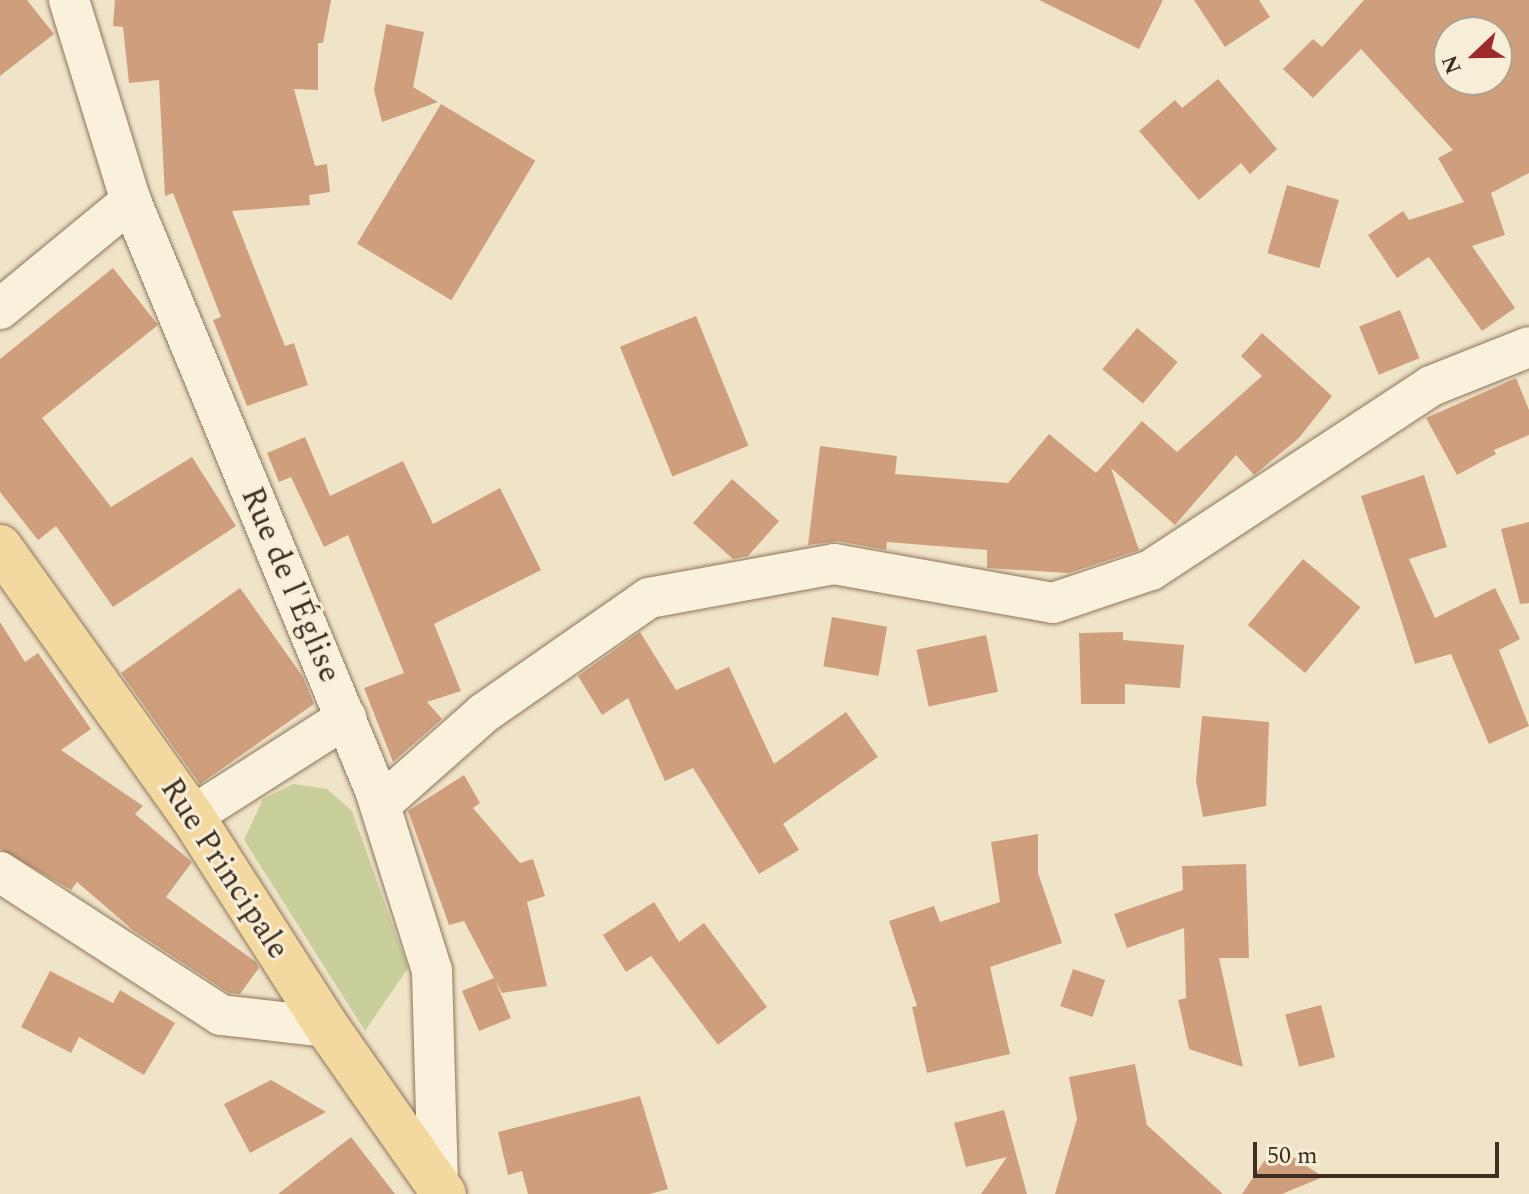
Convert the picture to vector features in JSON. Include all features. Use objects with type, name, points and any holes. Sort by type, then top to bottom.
[{"type":"main road","name":"Rue Principale","points":[[0,547],[192,816],[327,1027],[441,1190]]},
{"type":"street","name":"Rue de l'Église","points":[[69,0],[131,201],[346,718],[380,805],[432,971],[441,1190]]},
{"type":"street","points":[[0,309],[131,201]]},
{"type":"street","points":[[380,805],[484,713],[649,598],[834,564],[1053,603],[1151,570],[1431,386],[1529,347]]},
{"type":"street","points":[[192,816],[346,718]]},
{"type":"street","points":[[0,872],[221,1015],[327,1027]]},
{"type":"green space","points":[[293,784],[327,789],[352,811],[408,968],[365,1031],[244,840],[263,799]]},
{"type":"building","points":[[0,0],[27,0],[54,34],[0,76]]},
{"type":"building","points":[[115,0],[331,0],[323,43],[318,43],[318,90],[294,89],[315,166],[327,164],[330,192],[309,195],[310,205],[232,211],[285,346],[294,343],[308,385],[247,406],[213,320],[221,317],[173,193],[165,196],[159,80],[129,83],[123,27],[113,26]]},
{"type":"building","points":[[1039,0],[1163,0],[1139,49]]},
{"type":"building","points":[[1194,0],[1259,0],[1270,17],[1225,47]]},
{"type":"building","points":[[1364,0],[1529,0],[1529,173],[1491,193],[1505,235],[1472,246],[1515,308],[1482,331],[1429,257],[1397,278],[1368,235],[1403,211],[1409,220],[1464,202],[1438,158],[1453,150],[1361,49],[1313,98],[1283,69],[1313,39],[1322,47]]},
{"type":"building","points":[[386,24],[424,32],[413,87],[438,102],[382,122],[374,90]]},
{"type":"building","points":[[1218,79],[1277,149],[1250,174],[1241,163],[1199,200],[1139,131],[1175,100],[1182,108]]},
{"type":"building","points":[[441,104],[535,161],[451,300],[357,244]]},
{"type":"building","points":[[1287,185],[1339,200],[1319,268],[1267,253]]},
{"type":"building","points":[[113,268],[158,325],[42,418],[111,507],[192,457],[236,526],[113,607],[56,526],[38,540],[0,492],[0,359]]},
{"type":"building","points":[[1400,310],[1419,358],[1379,375],[1359,326]]},
{"type":"building","points":[[696,316],[748,446],[672,477],[620,347]]},
{"type":"building","points":[[1137,328],[1178,362],[1143,403],[1102,369]]},
{"type":"building","points":[[1262,333],[1332,396],[1299,438],[1254,475],[1236,455],[1175,525],[1111,468],[1139,550],[1069,573],[987,568],[987,550],[887,542],[886,550],[838,541],[808,545],[820,446],[897,456],[895,474],[1008,483],[1049,434],[1096,473],[1142,421],[1177,452],[1262,376],[1241,356]]},
{"type":"building","points":[[1516,378],[1529,410],[1529,435],[1494,450],[1496,454],[1457,475],[1426,418]]},
{"type":"building","points":[[305,437],[330,496],[403,461],[433,524],[500,488],[541,570],[434,624],[461,691],[427,702],[442,719],[393,762],[364,688],[404,673],[348,535],[324,547],[291,477],[279,482],[267,453]]},
{"type":"building","points":[[1424,475],[1447,547],[1409,559],[1435,618],[1495,588],[1520,639],[1499,650],[1529,726],[1489,744],[1451,654],[1415,664],[1361,496]]},
{"type":"building","points":[[732,479],[779,521],[748,556],[733,559],[693,523]]},
{"type":"building","points":[[1529,522],[1529,603],[1520,604],[1501,529]]},
{"type":"building","points":[[1303,559],[1360,607],[1305,673],[1248,625]]},
{"type":"building","points":[[240,588],[303,677],[314,704],[200,784],[121,673]]},
{"type":"building","points":[[832,617],[887,627],[878,676],[823,666]]},
{"type":"building","points":[[0,622],[25,662],[38,653],[91,729],[61,750],[143,806],[135,814],[192,862],[166,897],[256,962],[259,968],[240,994],[229,993],[134,931],[77,882],[71,890],[0,849]]},
{"type":"building","points":[[640,632],[676,690],[729,667],[774,764],[846,712],[878,757],[783,824],[799,850],[759,874],[693,768],[665,781],[628,698],[602,715],[578,676]]},
{"type":"building","points":[[1123,632],[1123,640],[1184,645],[1180,688],[1125,684],[1125,704],[1081,704],[1079,633]]},
{"type":"building","points":[[986,635],[998,692],[929,706],[917,650]]},
{"type":"building","points":[[1202,716],[1269,722],[1266,806],[1203,817],[1196,781]]},
{"type":"building","points":[[464,775],[480,803],[473,808],[520,863],[533,859],[545,896],[527,902],[547,986],[502,993],[495,980],[511,1018],[479,1031],[462,991],[494,978],[464,921],[449,925],[408,811]]},
{"type":"building","points":[[1038,834],[1038,873],[1062,943],[990,967],[1010,1054],[927,1073],[912,1007],[917,1006],[889,921],[934,906],[940,922],[1000,902],[991,842]]},
{"type":"building","points":[[1246,864],[1249,958],[1219,958],[1243,1067],[1189,1049],[1178,1000],[1186,998],[1184,928],[1127,948],[1114,914],[1183,890],[1182,866]]},
{"type":"building","points":[[654,902],[679,942],[704,923],[767,1007],[718,1045],[651,956],[626,972],[603,935]]},
{"type":"building","points":[[1073,969],[1105,980],[1092,1017],[1060,1006]]},
{"type":"building","points":[[50,971],[113,1003],[120,990],[175,1023],[144,1075],[79,1037],[71,1053],[21,1027]]},
{"type":"building","points":[[1321,1005],[1335,1057],[1299,1067],[1285,1015]]},
{"type":"building","points":[[1135,1064],[1147,1125],[1223,1194],[1055,1194],[1077,1119],[1069,1077]]},
{"type":"building","points":[[271,1080],[326,1112],[250,1153],[224,1104]]},
{"type":"building","points":[[640,1096],[668,1189],[650,1194],[528,1194],[522,1171],[508,1175],[498,1132]]},
{"type":"building","points":[[1004,1110],[1027,1194],[981,1194],[1007,1157],[966,1167],[954,1123]]},
{"type":"building","points":[[351,1137],[395,1194],[278,1194]]},
{"type":"building","points":[[1275,1145],[1323,1177],[1282,1194],[1242,1194]]}]
